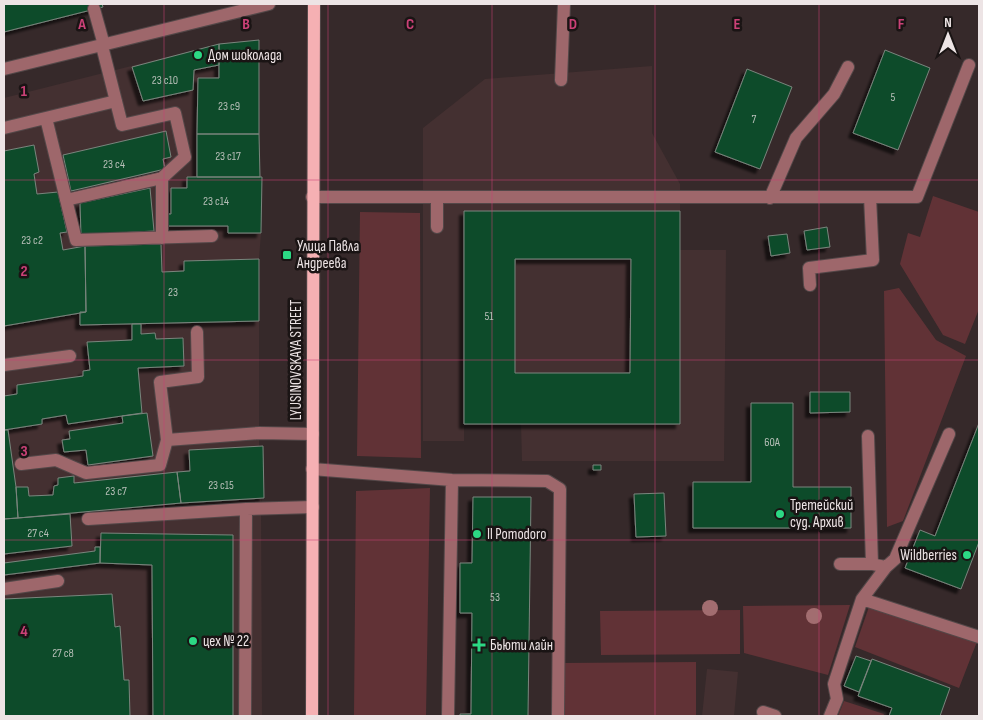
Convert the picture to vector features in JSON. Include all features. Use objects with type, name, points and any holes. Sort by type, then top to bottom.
[{"type":"main road","name":"LYUSINOVSKAYA STREET","points":[[312,716],[314,4]]},
{"type":"street","points":[[4,69],[268,4]]},
{"type":"street","points":[[561,80],[564,4]]},
{"type":"street","points":[[66,200],[162,178],[185,157],[175,113],[122,125],[94,9]]},
{"type":"street","points":[[312,197],[917,197],[969,65]]},
{"type":"street","points":[[770,198],[796,138],[834,94],[848,67]]},
{"type":"street","points":[[4,128],[116,100]]},
{"type":"street","points":[[46,118],[76,240],[212,236]]},
{"type":"street","points":[[162,178],[162,238]]},
{"type":"street","points":[[437,197],[437,227]]},
{"type":"street","points":[[810,284],[809,268],[873,260],[870,197]]},
{"type":"street","points":[[21,464],[56,460],[86,473],[160,465],[167,440],[160,382],[198,377],[197,332]]},
{"type":"street","points":[[4,365],[70,356]]},
{"type":"street","points":[[167,440],[259,433],[313,434]]},
{"type":"street","points":[[830,716],[837,699],[834,684],[862,599],[886,566],[895,559],[949,434]]},
{"type":"street","points":[[868,436],[872,564]]},
{"type":"street","points":[[312,469],[452,480],[547,480],[560,489],[558,716]]},
{"type":"street","points":[[448,716],[452,480]]},
{"type":"street","points":[[88,519],[246,509],[313,507]]},
{"type":"street","points":[[245,716],[246,509]]},
{"type":"street","points":[[840,564],[886,566]]},
{"type":"street","points":[[4,588],[58,581]]},
{"type":"street","points":[[862,599],[979,637]]},
{"type":"street","points":[[763,712],[775,716]]},
{"type":"shaded area","points":[[259,40],[260,176],[262,177],[259,259],[259,446],[263,446],[264,497],[261,498],[262,716],[4,716],[4,98],[219,44]]},
{"type":"shaded area","points":[[652,66],[652,133],[680,184],[680,250],[726,250],[724,461],[522,461],[521,424],[464,424],[464,441],[423,441],[423,128],[485,79]]},
{"type":"shaded area","points":[[933,196],[979,212],[979,309],[965,344],[943,335],[900,264],[908,233],[920,237]]},
{"type":"shaded area","points":[[360,212],[420,213],[421,458],[357,456]]},
{"type":"shaded area","points":[[899,288],[936,340],[966,356],[903,521],[887,527],[884,291]]},
{"type":"shaded area","points":[[430,488],[426,716],[354,716],[356,491]]},
{"type":"shaded area","points":[[870,604],[978,639],[959,688],[855,647]]},
{"type":"shaded area","points":[[850,605],[828,675],[744,653],[743,606]]},
{"type":"shaded area","points":[[740,610],[740,654],[601,655],[600,611]]},
{"type":"shaded area","points":[[696,662],[696,716],[564,716],[563,663]]},
{"type":"shaded area","points":[[707,669],[738,672],[734,716],[702,716]]},
{"type":"shaded area","points":[[844,701],[884,714],[883,716],[838,716]]},
{"type":"building","points":[[4,4],[102,4],[103,7],[4,32]]},
{"type":"building","points":[[259,40],[259,134],[197,134],[198,78],[219,78],[219,44]]},
{"type":"building","points":[[219,44],[219,65],[194,70],[193,90],[143,101],[132,67]]},
{"type":"building","points":[[885,50],[930,68],[898,150],[853,133]]},
{"type":"building","points":[[747,69],[792,87],[760,169],[715,152]]},
{"type":"building","points":[[166,131],[171,157],[163,159],[165,169],[71,191],[63,155]]},
{"type":"building","points":[[197,134],[259,134],[260,177],[197,177]]},
{"type":"building","points":[[34,145],[39,172],[34,174],[37,194],[58,192],[67,232],[60,233],[63,250],[85,246],[86,312],[4,326],[4,151]]},
{"type":"building","points":[[187,177],[262,177],[261,233],[228,233],[228,226],[166,226],[166,214],[171,214],[171,188],[187,188]]},
{"type":"building","points":[[150,188],[154,231],[81,235],[80,203]]},
{"type":"building","points":[[464,211],[680,211],[680,424],[464,424]],"holes":[[[515,259],[631,259],[630,373],[515,373]]]},
{"type":"building","points":[[827,227],[830,247],[807,250],[804,231]]},
{"type":"building","points":[[787,234],[790,253],[771,256],[768,236]]},
{"type":"building","points":[[161,244],[162,272],[184,271],[184,261],[259,259],[259,321],[80,325],[80,312],[86,312],[85,246]]},
{"type":"building","points":[[132,324],[141,324],[141,334],[155,333],[156,339],[183,338],[184,366],[138,368],[142,413],[68,424],[66,415],[42,419],[42,424],[4,430],[4,396],[17,394],[17,385],[83,376],[83,371],[90,370],[87,342],[132,340]]},
{"type":"building","points":[[810,392],[850,392],[850,412],[810,413]]},
{"type":"building","points":[[751,403],[793,403],[793,487],[851,487],[851,528],[693,528],[693,482],[751,482]]},
{"type":"building","points":[[147,413],[153,456],[88,465],[86,450],[64,452],[62,440],[70,439],[69,431],[123,423],[122,416]]},
{"type":"building","points":[[979,423],[979,542],[961,589],[905,568],[920,530],[935,536]]},
{"type":"building","points":[[4,430],[8,430],[16,487],[18,518],[4,519]]},
{"type":"building","points":[[263,446],[264,498],[181,503],[177,472],[190,471],[189,450]]},
{"type":"building","points":[[593,465],[601,465],[601,470],[593,470]]},
{"type":"building","points":[[177,472],[181,503],[18,518],[16,487],[28,487],[29,496],[53,495],[54,486],[58,485],[58,478],[74,476],[74,483]]},
{"type":"building","points":[[664,493],[666,536],[636,537],[634,494]]},
{"type":"building","points":[[473,497],[531,497],[528,716],[460,716],[460,714],[471,714],[472,613],[460,613],[460,563],[472,563]]},
{"type":"building","points":[[70,514],[72,546],[4,554],[4,519]]},
{"type":"building","name":"цех № 22","points":[[101,533],[233,535],[233,716],[153,716],[152,565],[100,563]]},
{"type":"building","points":[[95,547],[100,547],[100,563],[4,575],[4,563],[95,551]]},
{"type":"building","points":[[112,594],[115,627],[120,626],[124,680],[129,680],[130,716],[4,716],[4,599]]},
{"type":"building","points":[[856,656],[871,661],[859,692],[844,686]]},
{"type":"building","points":[[872,659],[950,688],[940,716],[889,716],[892,708],[858,696]]},
{"type":"place","name":"Дом шоколада","points":[[198,55]]},
{"type":"place","name":"Улица Павла Андреева","points":[[287,255]]},
{"type":"place","name":"Третейский суд. Архив","points":[[780,514]]},
{"type":"place","name":"Il Pomodoro","points":[[477,534]]},
{"type":"place","name":"Wildberries","points":[[967,555]]},
{"type":"place","name":"цех № 22","points":[[193,641]]},
{"type":"place","name":"Бьюти лайн","points":[[479,645]]}]
